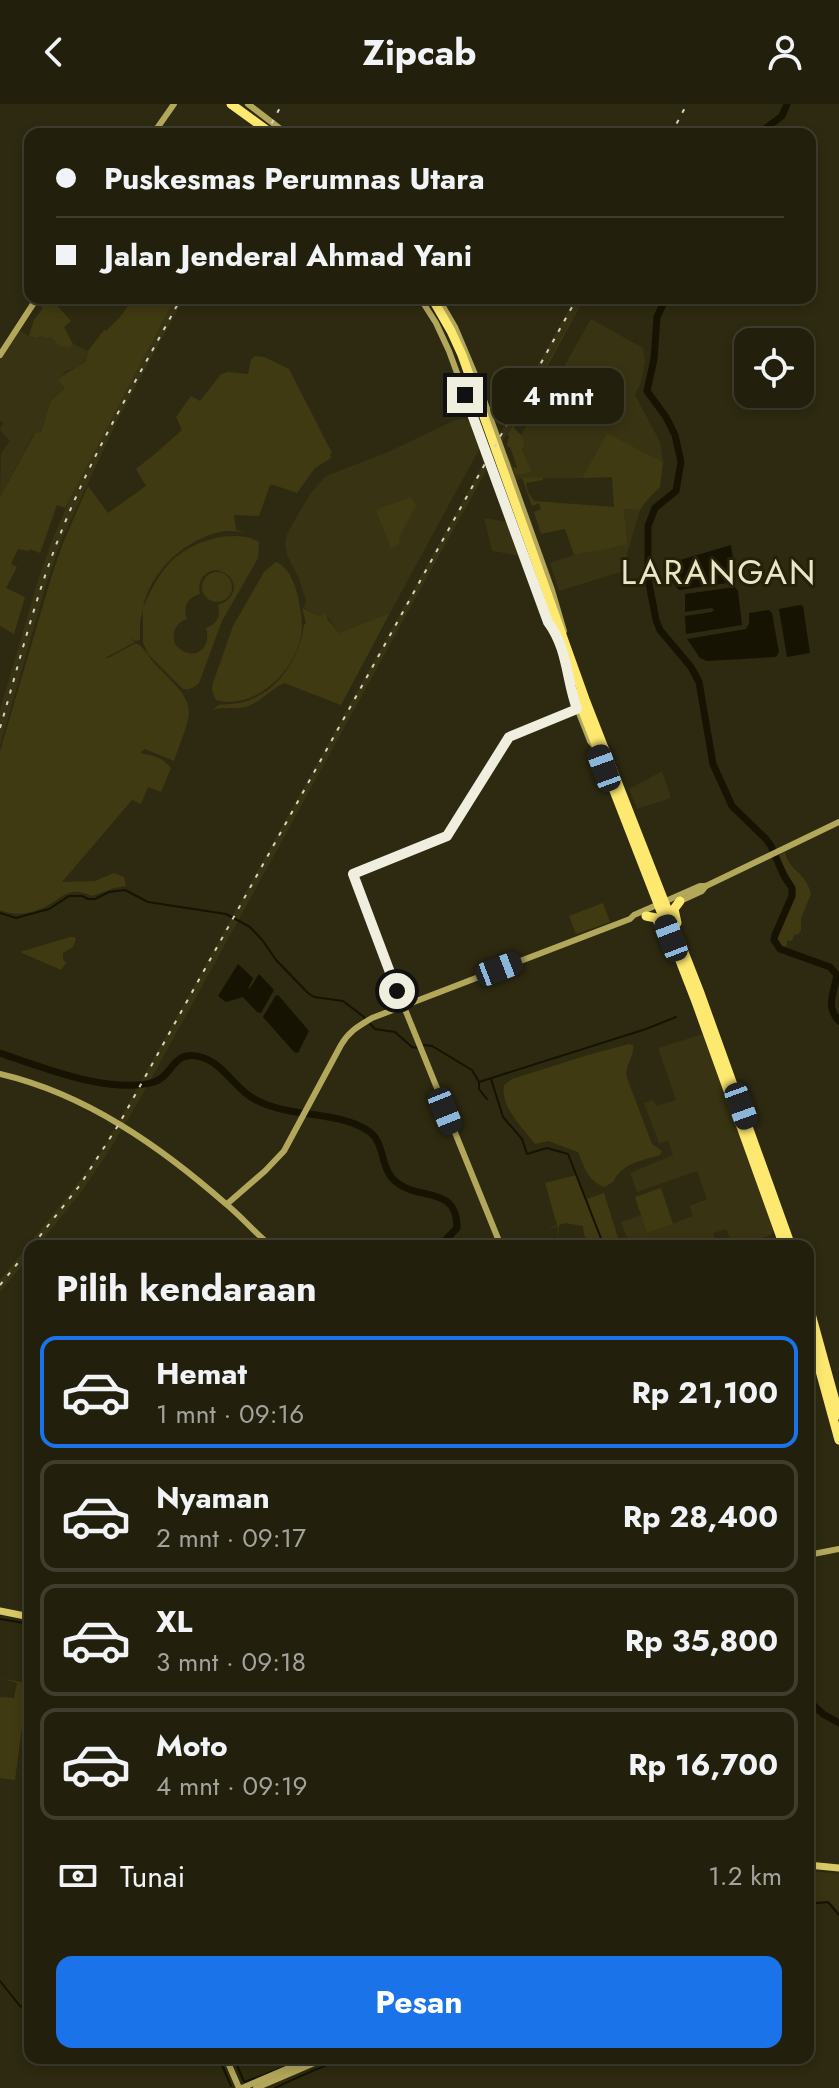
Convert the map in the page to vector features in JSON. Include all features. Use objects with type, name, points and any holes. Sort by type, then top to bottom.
[{"type":"highway","points":[[232,104],[264,128]]},
{"type":"highway","points":[[232,104],[270,128]]},
{"type":"highway","points":[[427,304],[457,356],[566,644],[573,674]]},
{"type":"highway","points":[[435,304],[462,355],[556,632],[573,674],[583,682],[595,706],[603,736],[600,747],[648,882],[685,953],[789,1240]]},
{"type":"highway","points":[[600,747],[652,871],[686,977],[782,1240]]},
{"type":"highway","points":[[652,871],[659,875],[667,893],[679,899],[674,914],[685,953]]},
{"type":"highway","points":[[648,882],[651,902],[645,914],[658,921],[669,949],[686,977]]},
{"type":"highway","points":[[814,1325],[839,1415]]},
{"type":"highway","points":[[814,1349],[839,1440]]},
{"type":"main road","points":[[0,1611],[24,1616]]},
{"type":"main road","points":[[814,1866],[839,1868]]},
{"type":"street","points":[[157,128],[174,104]]},
{"type":"street","points":[[232,104],[258,128]]},
{"type":"street","points":[[248,104],[279,128]]},
{"type":"street","points":[[0,355],[33,304]]},
{"type":"street","points":[[426,304],[449,351],[548,622],[556,632]]},
{"type":"street","points":[[442,304],[464,349],[562,618],[566,644]]},
{"type":"street","points":[[502,494],[506,485],[515,489]]},
{"type":"street","points":[[573,674],[570,688],[577,709],[591,743],[600,747]]},
{"type":"street","points":[[499,1240],[353,874],[447,836],[509,737],[577,709]]},
{"type":"street","points":[[227,1204],[284,1151],[344,1040],[366,1021],[662,907],[700,886],[706,886],[839,822]]},
{"type":"street","points":[[0,1074],[52,1090],[135,1133],[227,1204],[265,1240]]},
{"type":"street","points":[[814,1554],[839,1549]]},
{"type":"street","points":[[229,2064],[241,2088],[298,2064]]},
{"type":"street","points":[[256,2088],[313,2064]]},
{"type":"shaded area","points":[[38,304],[55,304],[71,321],[64,327],[73,344],[69,348],[60,346],[51,337],[29,336],[34,320],[43,308]]},
{"type":"shaded area","points":[[130,304],[172,304],[65,508],[57,505],[40,553],[18,549],[11,564],[17,567],[6,588],[25,597],[14,634],[0,626],[0,497],[35,433],[41,433],[50,402],[65,387],[58,381],[86,361],[88,351],[104,330]]},
{"type":"shaded area","points":[[172,304],[181,304],[117,421],[61,541],[0,746],[0,710],[39,577],[74,490]]},
{"type":"shaded area","points":[[572,304],[579,304],[140,1099],[82,1191],[43,1240],[32,1240],[103,1149]]},
{"type":"shaded area","points":[[581,304],[514,428],[525,443],[522,449],[532,472],[515,475],[505,454],[513,468],[517,467],[507,446],[507,435]]},
{"type":"shaded area","points":[[591,319],[643,348],[645,362],[635,395],[660,442],[663,462],[607,433],[582,478],[534,477],[519,479],[515,483],[513,474],[532,472],[522,448],[525,443],[521,435]]},
{"type":"shaded area","points":[[18,330],[32,338],[42,335],[51,337],[69,347],[73,344],[88,351],[87,358],[79,367],[66,371],[58,381],[65,386],[50,402],[41,433],[34,433],[0,497],[1,453],[10,441],[0,430],[3,423],[0,420],[0,359]]},
{"type":"shaded area","points":[[255,356],[264,357],[289,369],[332,453],[331,458],[315,468],[297,493],[270,485],[259,516],[234,515],[236,530],[245,532],[220,532],[194,542],[171,560],[153,582],[143,608],[162,572],[189,548],[227,536],[259,542],[258,558],[222,621],[199,683],[183,689],[148,654],[143,642],[143,610],[140,640],[130,638],[135,642],[105,658],[136,643],[180,691],[189,709],[174,761],[145,749],[140,753],[160,759],[171,768],[161,792],[148,787],[141,804],[132,800],[62,882],[95,881],[114,873],[124,877],[126,886],[92,896],[69,893],[32,912],[0,910],[0,751],[52,575],[88,486],[108,513],[146,486],[136,469],[182,430],[176,417],[191,396],[200,401],[221,374],[248,374]],"holes":[[[216,570],[232,581],[233,591],[218,605],[217,619],[206,628],[203,648],[199,652],[187,653],[175,644],[174,632],[187,619],[187,603],[200,594],[199,585],[204,575]]]},
{"type":"shaded area","points":[[464,418],[471,423],[473,434],[482,444],[390,613],[339,633],[326,615],[319,616],[304,608],[306,600],[285,543],[298,514],[326,476]]},
{"type":"shaded area","points":[[607,433],[663,462],[660,487],[640,510],[624,509],[627,545],[574,555],[565,529],[541,534],[534,512],[541,509],[539,503],[532,506],[522,478],[543,478],[526,483],[534,501],[614,507],[612,477],[582,478]]},
{"type":"shaded area","points":[[411,497],[416,505],[399,544],[391,549],[376,510]]},
{"type":"shaded area","points":[[624,509],[640,510],[627,554],[630,569],[559,591],[550,563],[626,545]]},
{"type":"shaded area","points":[[484,518],[508,522],[521,556],[492,551]]},
{"type":"shaded area","points":[[731,545],[734,582],[679,590],[665,573],[663,565]]},
{"type":"shaded area","points":[[276,562],[288,572],[298,597],[302,630],[296,653],[279,677],[256,695],[230,702],[216,700],[213,683],[233,626],[264,572]]},
{"type":"shaded area","points":[[217,572],[228,576],[232,587],[228,598],[217,602],[206,598],[202,587],[206,576]]},
{"type":"shaded area","points":[[735,587],[742,625],[686,634],[685,616],[712,612],[714,609],[685,612],[685,594]]},
{"type":"shaded area","points":[[803,606],[810,653],[787,657],[779,609]]},
{"type":"shaded area","points":[[302,608],[319,616],[326,614],[339,633],[390,613],[341,705],[284,683],[246,707],[213,710],[218,705],[244,702],[256,697],[277,682],[298,650],[306,623]]},
{"type":"shaded area","points":[[769,610],[779,652],[776,657],[707,661],[700,658],[687,639],[746,629],[749,613]]},
{"type":"shaded area","points":[[662,771],[671,798],[637,809],[629,789]]},
{"type":"shaded area","points":[[785,852],[811,894],[801,918],[799,934],[794,935],[792,941],[787,940],[787,946],[782,947],[778,937],[796,889],[778,856]]},
{"type":"shaded area","points":[[603,903],[610,922],[576,934],[569,916]]},
{"type":"shaded area","points":[[70,937],[76,939],[73,947],[63,953],[66,963],[61,970],[20,952]]},
{"type":"shaded area","points":[[238,964],[253,978],[248,989],[259,974],[274,990],[261,1013],[243,997],[226,1002],[218,996]]},
{"type":"shaded area","points":[[276,995],[309,1031],[298,1053],[263,1017]]},
{"type":"shaded area","points":[[703,1034],[774,1231],[771,1235],[757,1240],[731,1240],[726,1229],[713,1233],[715,1240],[628,1240],[621,1222],[641,1215],[648,1233],[693,1216],[689,1206],[707,1199],[697,1171],[637,1192],[630,1173],[673,1155],[668,1141],[659,1143],[644,1103],[653,1100],[657,1106],[676,1100],[658,1048]]},
{"type":"shaded area","points":[[633,1045],[633,1049],[627,1078],[652,1144],[662,1151],[660,1155],[627,1167],[605,1187],[591,1177],[578,1152],[548,1141],[535,1144],[509,1109],[504,1085],[512,1079]]},
{"type":"shaded area","points":[[577,1175],[597,1229],[587,1199],[604,1193],[619,1240],[588,1240],[583,1226],[565,1223],[559,1225],[557,1240],[558,1226],[547,1229],[557,1225],[545,1183]]},
{"type":"shaded area","points":[[661,1188],[673,1224],[647,1233],[635,1197]]},
{"type":"shaded area","points":[[24,1250],[24,1263],[0,1292],[0,1280]]},
{"type":"shaded area","points":[[3,1679],[24,1682],[24,1713],[15,1780],[0,1778],[0,1697],[14,1698],[17,1683]]},
{"type":"shaded area","points":[[814,1871],[839,1874],[839,1911],[830,1902],[814,1901]]},
{"type":"waterway","points":[[766,128],[782,116],[787,104]]},
{"type":"waterway","points":[[663,304],[657,317],[654,359],[647,391],[675,435],[681,462],[676,491],[655,508],[648,526],[648,578],[656,620],[660,630],[691,667],[699,682],[713,764],[732,806],[766,839],[792,888],[792,896],[774,940],[780,949],[830,967],[837,975],[831,1005],[839,1021]]},
{"type":"waterway","points":[[0,913],[16,918],[49,909],[69,896],[95,899],[109,892],[125,890],[148,902],[226,914],[250,927],[308,993],[314,997],[343,1001],[375,1029],[395,1032],[417,1048]]},
{"type":"waterway","points":[[424,1045],[432,1046],[472,1070],[479,1082],[676,1017]]},
{"type":"waterway","points":[[0,1053],[76,1078],[118,1085],[154,1082],[161,1079],[179,1059],[186,1056],[204,1058],[264,1104],[339,1119],[367,1130],[377,1141],[387,1170],[396,1182],[451,1205],[457,1228],[446,1240]]},
{"type":"waterway","points":[[491,1079],[503,1117],[522,1139],[527,1154],[547,1148],[568,1154],[602,1240]]},
{"type":"waterway","points":[[479,1082],[479,1089],[487,1099]]},
{"type":"waterway","points":[[0,1619],[24,1623]]},
{"type":"waterway","points":[[814,1706],[839,1723]]},
{"type":"waterway","points":[[814,1903],[828,1902],[839,1915]]},
{"type":"waterway","points":[[0,1981],[24,2008]]},
{"type":"waterway","points":[[222,2064],[231,2086]]},
{"type":"waterway","points":[[236,2064],[244,2082],[264,2075]]},
{"type":"waterway","points":[[283,2067],[289,2064]]},
{"type":"waterway","points":[[275,2088],[329,2064]]},
{"type":"waterway","points":[[266,2074],[281,2068]]},
{"type":"railway","points":[[269,128],[282,104]]},
{"type":"railway","points":[[674,128],[687,104]]},
{"type":"railway","points":[[0,728],[37,600],[64,525],[105,438],[178,304]]},
{"type":"railway","points":[[37,1240],[80,1185],[119,1124],[574,304]]},
{"type":"railway","points":[[0,1285],[24,1255]]},
{"type":"district","name":"LARANGAN","points":[[719,572]]},
{"type":"route","points":[[397,991],[353,874],[447,836],[509,737],[577,709],[556,632],[548,622],[465,395]]}]
